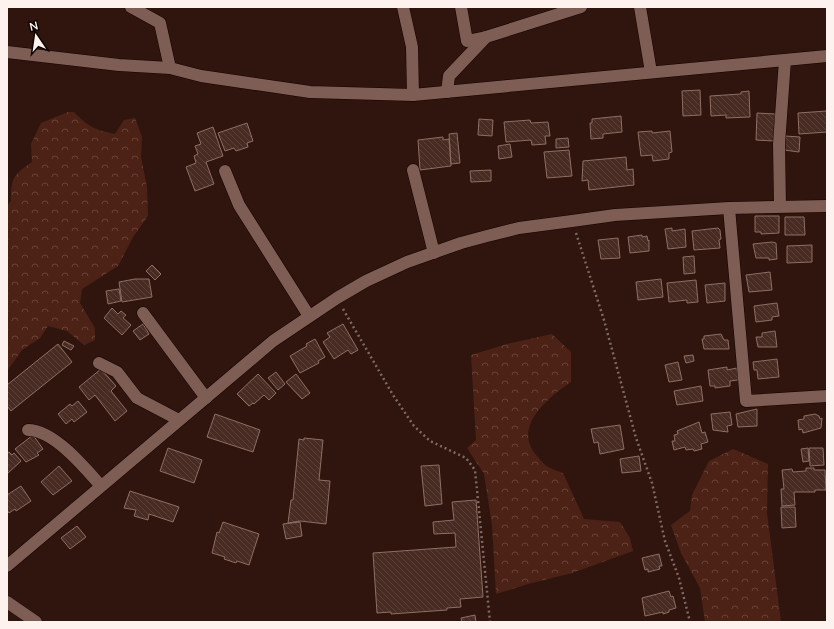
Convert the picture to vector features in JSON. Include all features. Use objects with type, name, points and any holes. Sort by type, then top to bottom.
[{"type":"street","points":[[131,7],[160,23],[170,68]]},
{"type":"street","points":[[403,7],[412,47],[413,95]]},
{"type":"street","points":[[461,7],[467,41],[486,37],[581,7]]},
{"type":"street","points":[[640,7],[651,72]]},
{"type":"street","points":[[447,92],[449,76],[486,37]]},
{"type":"street","points":[[7,52],[119,65],[170,68],[201,76],[310,92],[413,95],[827,56]]},
{"type":"street","points":[[780,206],[779,144],[785,60]]},
{"type":"street","points":[[413,170],[434,253]]},
{"type":"street","points":[[225,171],[239,206],[309,316]]},
{"type":"street","points":[[7,566],[273,340],[336,298],[372,278],[407,262],[461,243],[519,228],[615,215],[728,208],[827,206]]},
{"type":"street","points":[[728,208],[746,401],[827,396]]},
{"type":"street","points":[[143,313],[206,398]]},
{"type":"street","points":[[99,363],[117,372],[137,398],[179,420]]},
{"type":"street","points":[[28,430],[37,430],[74,457],[101,486]]},
{"type":"street","points":[[7,602],[36,622]]},
{"type":"path","points":[[572,221],[604,320],[636,438],[652,483],[665,541],[679,578],[690,622]]},
{"type":"path","points":[[336,298],[393,395],[414,426],[430,441],[466,458],[475,470],[490,622]]},
{"type":"green space","points":[[68,112],[74,112],[93,127],[115,134],[124,120],[135,118],[142,137],[141,157],[147,187],[148,216],[133,237],[118,266],[82,289],[80,303],[95,328],[95,340],[84,345],[67,331],[48,326],[40,338],[22,350],[7,371],[7,206],[11,201],[14,178],[21,170],[32,162],[31,144],[41,123]]},
{"type":"green space","points":[[552,334],[571,352],[571,382],[562,388],[536,413],[528,433],[530,444],[536,455],[545,465],[563,473],[584,519],[620,522],[630,538],[633,551],[572,573],[496,594],[492,525],[484,474],[467,448],[476,440],[471,355],[507,344]]},
{"type":"green space","points":[[733,449],[768,464],[767,513],[781,622],[705,622],[700,588],[681,553],[671,525],[690,511],[692,495],[709,461]]},
{"type":"building","points":[[700,90],[701,115],[683,116],[682,91]]},
{"type":"building","points":[[749,91],[750,117],[726,118],[726,115],[711,116],[710,96],[741,94],[741,92]]},
{"type":"building","points":[[827,111],[827,132],[799,134],[798,113]]},
{"type":"building","points":[[757,113],[775,114],[774,141],[756,140]]},
{"type":"building","points":[[621,116],[622,132],[603,134],[603,138],[591,139],[590,123],[592,123],[592,119]]},
{"type":"building","points":[[479,119],[493,120],[492,136],[478,135]]},
{"type":"building","points":[[530,120],[531,123],[548,122],[550,136],[545,136],[546,144],[532,145],[531,140],[506,142],[504,122]]},
{"type":"building","points":[[247,123],[253,141],[247,143],[248,147],[236,151],[234,148],[225,151],[218,133]]},
{"type":"building","points":[[213,127],[223,156],[206,162],[214,184],[195,191],[186,167],[196,163],[194,156],[198,154],[195,146],[201,144],[197,133]]},
{"type":"building","points":[[652,131],[652,133],[670,131],[672,152],[669,153],[669,159],[653,161],[652,155],[641,156],[638,132]]},
{"type":"building","points":[[457,133],[460,163],[451,164],[449,134]]},
{"type":"building","points":[[785,136],[800,137],[799,152],[784,150]]},
{"type":"building","points":[[443,137],[443,140],[449,139],[451,166],[420,170],[418,140]]},
{"type":"building","points":[[568,138],[569,147],[556,148],[556,139]]},
{"type":"building","points":[[510,144],[512,157],[499,159],[498,146]]},
{"type":"building","points":[[569,150],[572,176],[547,178],[544,152]]},
{"type":"building","points":[[626,157],[627,170],[633,169],[634,185],[589,190],[588,180],[582,181],[583,161]]},
{"type":"building","points":[[491,170],[491,181],[471,182],[470,171]]},
{"type":"building","points":[[755,216],[779,216],[779,233],[761,234],[761,232],[755,232]]},
{"type":"building","points":[[785,217],[804,217],[805,235],[785,235]]},
{"type":"building","points":[[672,228],[672,231],[685,229],[686,247],[668,249],[665,229]]},
{"type":"building","points":[[718,228],[720,230],[721,239],[719,240],[720,248],[694,250],[692,231]]},
{"type":"building","points":[[642,235],[642,237],[647,236],[648,241],[649,240],[649,251],[630,253],[628,237]]},
{"type":"building","points":[[618,238],[620,258],[601,259],[598,240]]},
{"type":"building","points":[[776,243],[777,259],[769,260],[769,258],[756,258],[753,244]]},
{"type":"building","points":[[812,245],[812,262],[787,263],[787,246]]},
{"type":"building","points":[[694,256],[695,273],[684,274],[683,257]]},
{"type":"building","points":[[152,265],[161,274],[155,280],[146,271]]},
{"type":"building","points":[[770,272],[772,290],[749,292],[746,275]]},
{"type":"building","points":[[135,279],[149,279],[152,297],[122,302],[119,282]]},
{"type":"building","points":[[661,279],[663,297],[638,300],[636,282]]},
{"type":"building","points":[[696,280],[698,302],[687,303],[687,300],[669,302],[667,283]]},
{"type":"building","points":[[725,283],[725,301],[707,303],[705,285]]},
{"type":"building","points":[[119,289],[121,301],[108,304],[106,291]]},
{"type":"building","points":[[777,303],[779,316],[772,317],[772,320],[756,322],[754,306]]},
{"type":"building","points":[[112,308],[118,314],[121,311],[126,315],[123,318],[131,325],[122,335],[104,318]]},
{"type":"building","points":[[143,324],[149,334],[140,340],[133,331]]},
{"type":"building","points":[[343,324],[358,350],[351,354],[348,350],[334,359],[323,342],[330,337],[327,333]]},
{"type":"building","points":[[775,331],[777,347],[758,347],[756,337],[762,337],[762,333]]},
{"type":"building","points":[[721,334],[724,340],[728,340],[729,349],[704,349],[702,339],[704,339],[704,336]]},
{"type":"building","points":[[315,339],[325,357],[318,361],[319,363],[300,373],[290,356],[307,346],[306,344]]},
{"type":"building","points":[[64,341],[74,346],[71,350],[62,345]]},
{"type":"building","points":[[58,344],[72,362],[11,411],[7,406],[7,385]]},
{"type":"building","points":[[693,355],[694,361],[686,363],[684,356]]},
{"type":"building","points":[[777,359],[779,377],[758,379],[757,370],[754,370],[753,362]]},
{"type":"building","points":[[678,362],[682,380],[669,382],[665,365]]},
{"type":"building","points":[[727,367],[727,370],[737,368],[738,380],[730,381],[730,386],[715,388],[715,386],[710,386],[708,370]]},
{"type":"building","points":[[101,369],[116,386],[111,391],[127,411],[115,421],[95,395],[89,400],[79,387]]},
{"type":"building","points":[[276,372],[285,384],[278,390],[268,378]]},
{"type":"building","points":[[258,374],[276,393],[269,400],[264,395],[254,404],[253,403],[249,406],[237,394]]},
{"type":"building","points":[[296,374],[310,393],[302,399],[286,382]]},
{"type":"building","points":[[701,386],[703,401],[677,405],[674,391]]},
{"type":"building","points":[[78,401],[87,412],[74,422],[72,419],[66,424],[58,414],[70,404],[72,406]]},
{"type":"building","points":[[757,409],[757,426],[738,427],[736,414]]},
{"type":"building","points":[[730,412],[732,425],[727,426],[728,432],[713,430],[711,414]]},
{"type":"building","points":[[215,414],[260,430],[253,452],[207,437]]},
{"type":"building","points":[[815,414],[819,416],[820,419],[822,418],[821,428],[803,433],[802,429],[799,430],[798,420],[804,419],[804,416]]},
{"type":"building","points":[[699,422],[702,433],[705,432],[708,442],[701,444],[702,449],[694,451],[693,449],[686,450],[685,447],[674,450],[672,441],[675,441],[674,435],[678,434],[677,431]]},
{"type":"building","points":[[620,425],[624,449],[600,454],[598,442],[594,443],[591,429]]},
{"type":"building","points":[[33,435],[43,449],[37,453],[39,455],[26,462],[15,449]]},
{"type":"building","points":[[304,438],[323,440],[319,480],[330,481],[326,524],[300,521],[288,523],[291,500],[293,500],[299,439],[304,440]]},
{"type":"building","points":[[168,448],[202,460],[194,483],[160,471]]},
{"type":"building","points":[[808,448],[809,461],[803,462],[801,449]]},
{"type":"building","points":[[809,448],[823,448],[824,465],[810,466]]},
{"type":"building","points":[[9,452],[12,455],[14,453],[21,461],[7,474],[7,453]]},
{"type":"building","points":[[639,456],[641,471],[622,473],[620,459]]},
{"type":"building","points":[[439,465],[442,504],[425,506],[421,466]]},
{"type":"building","points":[[59,466],[72,481],[53,495],[41,482]]},
{"type":"building","points":[[806,468],[825,470],[826,490],[815,490],[815,492],[794,492],[795,505],[782,506],[781,489],[784,489],[782,470],[792,469],[793,472],[806,471]]},
{"type":"building","points":[[21,486],[31,501],[16,511],[15,509],[9,513],[7,510],[7,495]]},
{"type":"building","points":[[130,491],[179,507],[173,522],[149,514],[148,520],[134,516],[136,510],[124,508]]},
{"type":"building","points":[[476,500],[483,597],[460,599],[461,607],[447,608],[447,610],[391,614],[391,612],[377,613],[373,553],[456,547],[455,533],[434,534],[433,522],[454,520],[452,502]]},
{"type":"building","points":[[781,507],[795,507],[796,527],[782,528]]},
{"type":"building","points":[[223,522],[259,534],[249,565],[237,561],[236,563],[224,559],[225,557],[212,553],[217,532],[219,533]]},
{"type":"building","points":[[300,522],[302,536],[286,539],[283,524]]},
{"type":"building","points":[[77,526],[86,537],[70,549],[61,538]]},
{"type":"building","points":[[659,554],[662,566],[659,566],[660,569],[648,572],[648,569],[645,570],[642,558]]},
{"type":"building","points":[[669,591],[671,597],[673,596],[676,608],[663,614],[663,612],[645,616],[642,598]]},
{"type":"building","points":[[475,615],[476,622],[462,622],[461,618]]}]
